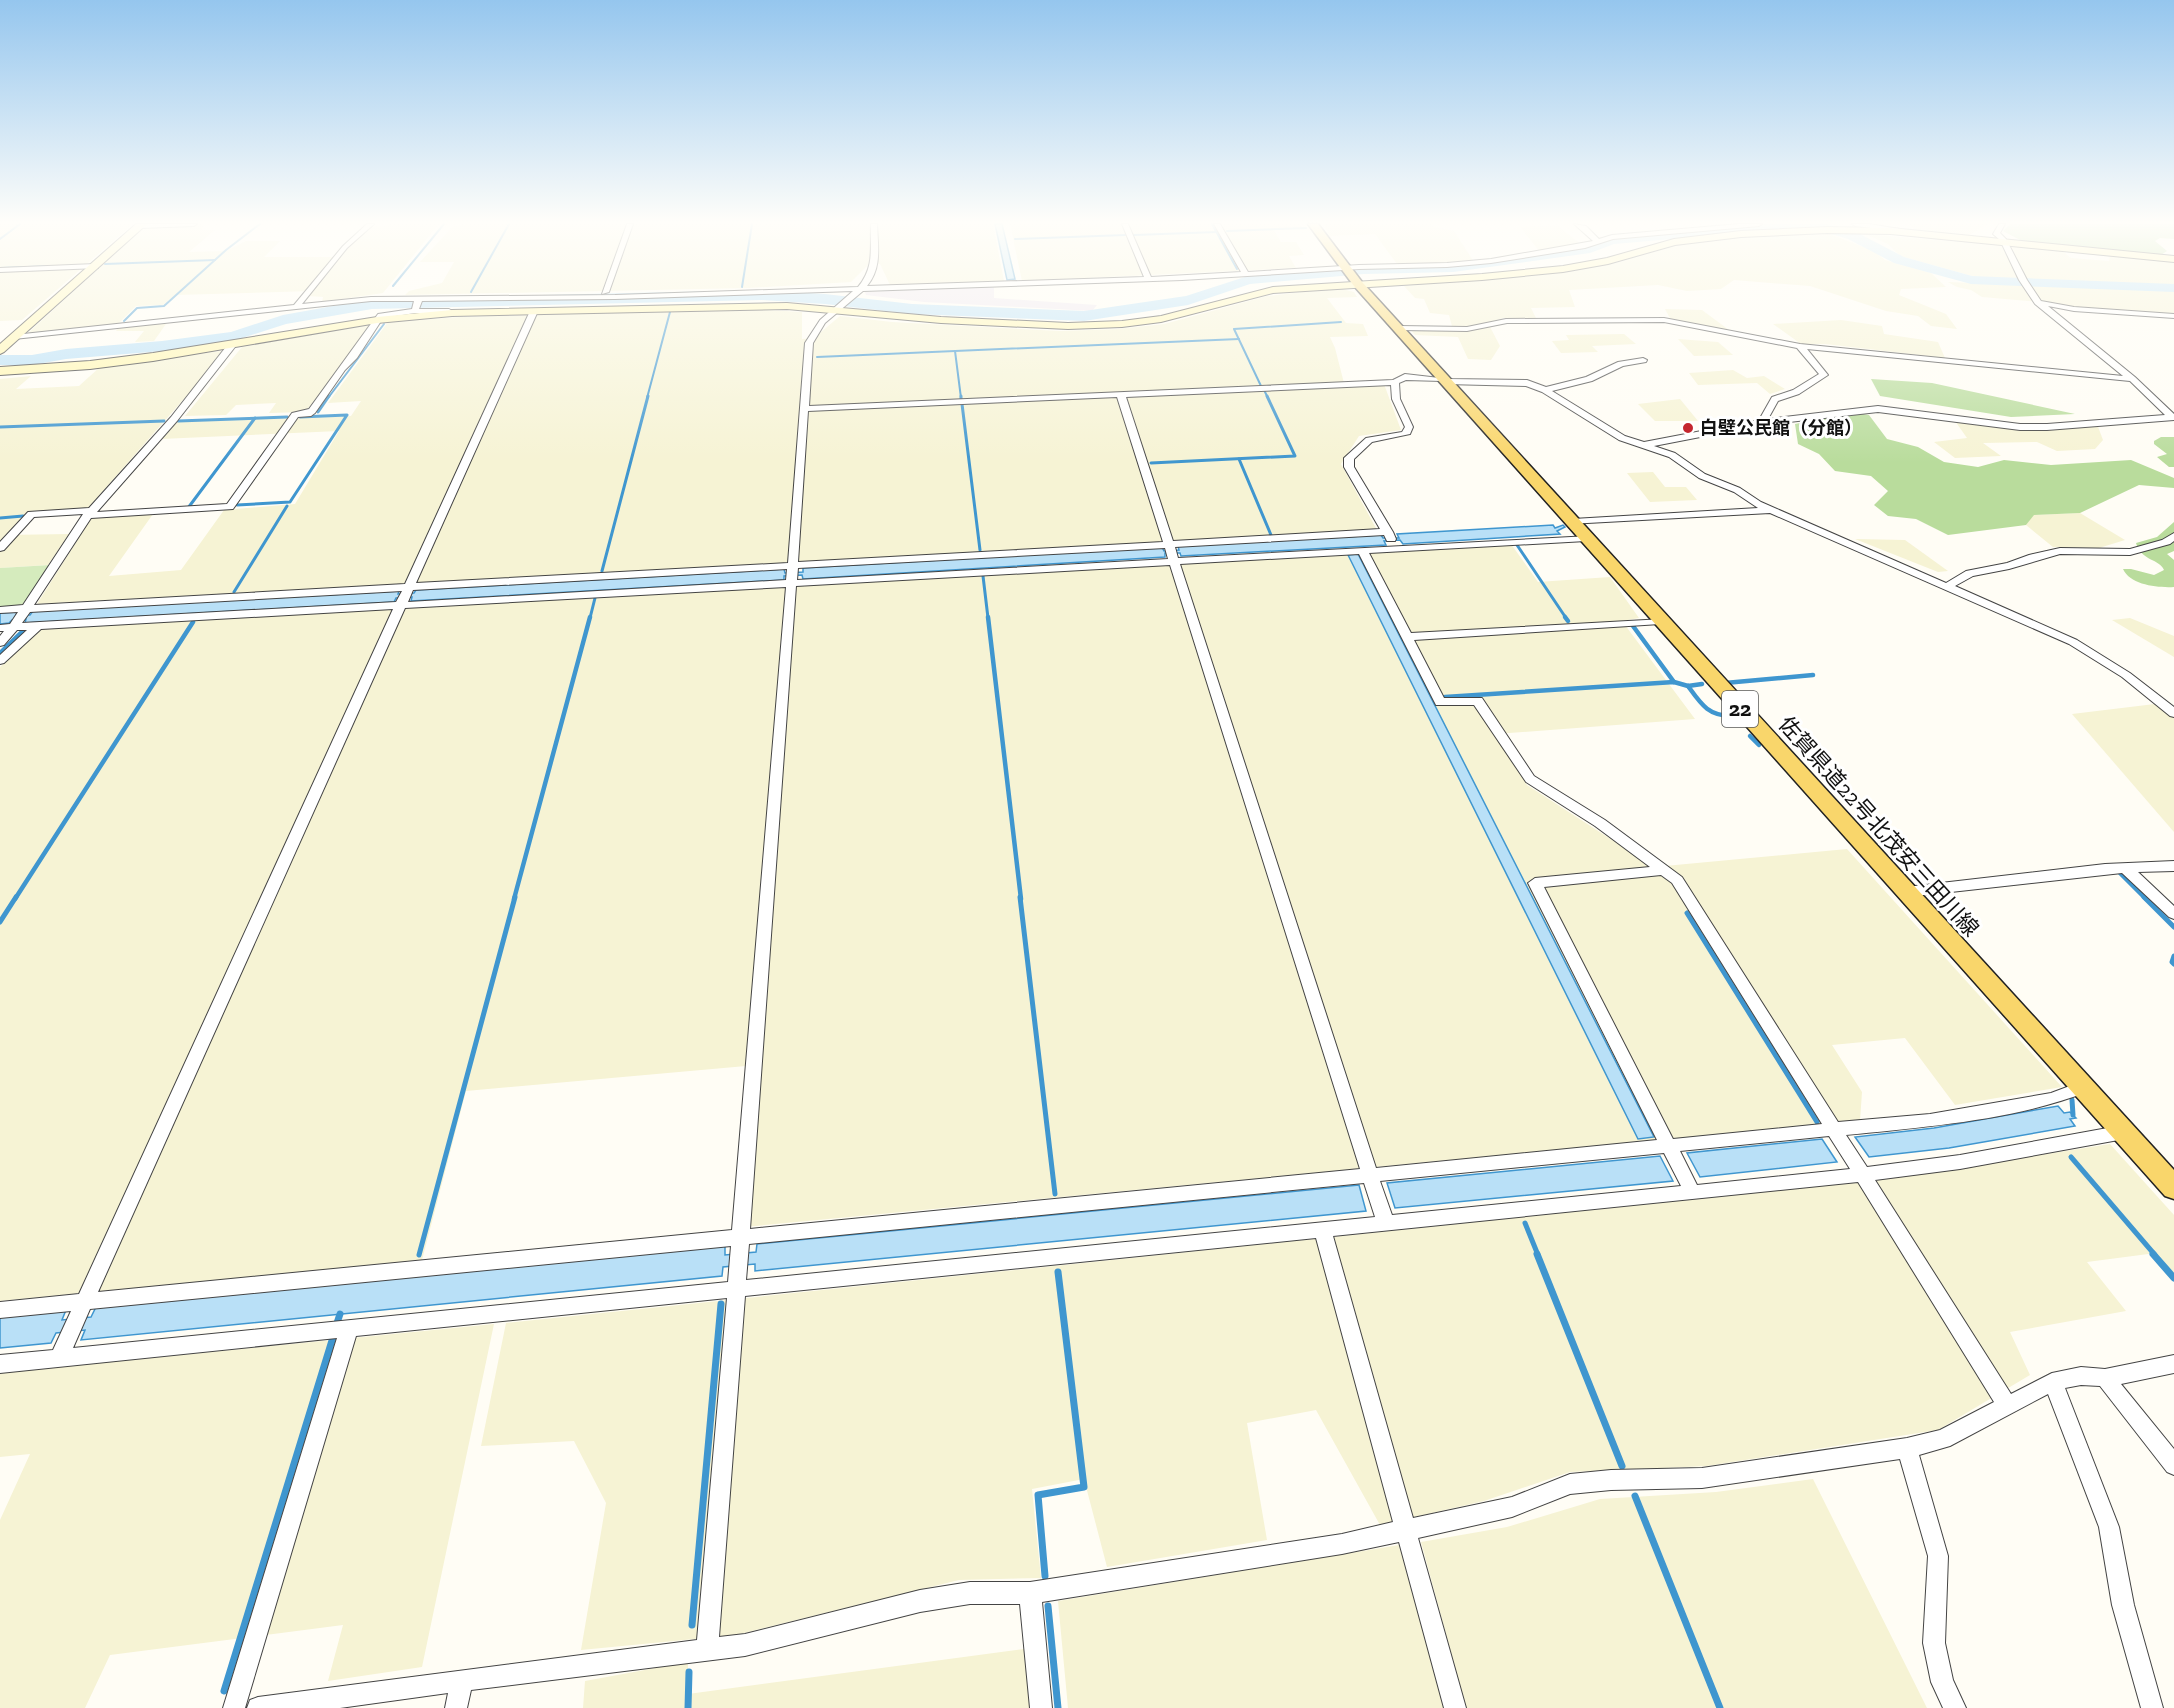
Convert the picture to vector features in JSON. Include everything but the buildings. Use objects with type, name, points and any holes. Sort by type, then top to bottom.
[{"type":"main road","name":"佐賀県道22号北茂安三田川線","points":[[1377,304],[1660,621],[2174,1188]]},
{"type":"street","points":[[0,350],[52,304]]},
{"type":"street","points":[[296,307],[299,304]]},
{"type":"street","points":[[14,337],[327,304]]},
{"type":"street","points":[[416,311],[417,304]]},
{"type":"street","points":[[707,1648],[740,1262],[808,343],[812,332],[841,304]]},
{"type":"street","points":[[0,371],[90,365],[232,345],[377,320],[452,313],[765,306],[837,307],[941,320],[1099,326],[1161,319],[1221,304]]},
{"type":"street","points":[[2040,304],[2132,379],[2173,417]]},
{"type":"street","points":[[2047,304],[2074,309],[2174,316]]},
{"type":"street","points":[[0,548],[31,514],[230,507],[295,415],[308,414],[312,411],[381,316],[416,311],[449,311],[452,313]]},
{"type":"street","points":[[58,1358],[534,311]]},
{"type":"street","points":[[1400,328],[1492,327],[1506,321],[1664,320],[1800,346],[2132,379]]},
{"type":"street","points":[[0,643],[21,617],[90,513],[174,419],[232,345]]},
{"type":"street","points":[[1762,422],[1775,399],[1796,392],[1824,375],[1800,346]]},
{"type":"street","points":[[1545,390],[1589,379],[1622,364],[1643,360]]},
{"type":"street","points":[[804,409],[1395,382],[1405,377],[1527,383],[1545,390],[1622,438],[1672,455],[1702,476],[1737,490],[1771,510],[2034,623],[2100,657],[2174,713]]},
{"type":"street","points":[[1392,540],[1349,467],[1349,458],[1369,440],[1405,434],[1409,426],[1396,399],[1395,382]]},
{"type":"street","points":[[1120,395],[1385,1222]]},
{"type":"street","points":[[1642,446],[1762,422],[1878,410],[2020,427],[2048,427],[2173,417]]},
{"type":"street","points":[[1573,522],[1641,520],[1771,510]]},
{"type":"street","points":[[1948,586],[1970,573],[2009,566],[2033,557],[2060,551],[2130,552],[2166,542],[2174,536]]},
{"type":"street","points":[[0,610],[38,626],[404,596],[1172,552],[1392,540],[1586,538]]},
{"type":"street","points":[[0,628],[21,617],[1172,552],[1363,551],[1392,540]]},
{"type":"street","points":[[1363,551],[1440,702],[1478,701],[1530,779],[1600,823],[1677,880],[2007,1405]]},
{"type":"street","points":[[1407,637],[1660,621]]},
{"type":"street","points":[[0,661],[38,626]]},
{"type":"street","points":[[1906,892],[2030,876],[2174,866]]},
{"type":"street","points":[[2125,868],[2174,914]]},
{"type":"street","points":[[1665,870],[1535,883],[1692,1192]]},
{"type":"street","points":[[0,1364],[349,1328],[740,1262],[1371,1176],[1942,1118],[2053,1099],[2083,1087]]},
{"type":"street","points":[[0,1310],[81,1309],[740,1262],[1323,1230],[1862,1175],[1960,1162],[2124,1132]]},
{"type":"street","points":[[1323,1230],[1455,1708]]},
{"type":"street","points":[[234,1708],[349,1328]]},
{"type":"street","points":[[258,1708],[707,1648],[745,1645],[920,1601],[970,1593],[1030,1593],[1330,1546],[1512,1507],[1570,1485],[1611,1480],[1702,1478],[1906,1448],[1943,1438],[2052,1382],[2081,1376],[2105,1378],[2174,1364]]},
{"type":"street","points":[[2105,1378],[2174,1465]]},
{"type":"street","points":[[2052,1382],[2061,1399],[2109,1527],[2123,1605],[2152,1708]]},
{"type":"street","points":[[1906,1448],[1938,1556],[1934,1643],[1942,1682],[1955,1708]]},
{"type":"street","points":[[1030,1593],[1041,1708]]},
{"type":"street","points":[[456,1708],[462,1680]]},
{"type":"shaded area","points":[[0,304],[41,304],[22,320],[0,321]]},
{"type":"shaded area","points":[[60,304],[165,304],[136,306],[117,325],[28,333]]},
{"type":"shaded area","points":[[956,304],[1097,305],[1092,311]]},
{"type":"shaded area","points":[[1239,304],[1331,304],[1346,323],[1363,324],[1368,336],[1330,337],[1345,387],[1384,384],[1401,430],[1359,436],[1341,464],[1377,530],[37,604],[92,517],[153,514],[109,576],[181,570],[224,510],[295,504],[339,431],[161,439],[177,422],[351,416],[361,401],[328,403],[388,322],[460,317],[749,309],[802,312],[802,339],[814,338],[840,316],[892,322],[1060,331],[1117,329],[1164,324]]},
{"type":"shaded area","points":[[1426,304],[1574,304],[1575,307],[1531,308],[1536,318],[1503,318],[1488,323],[1500,346],[1491,360],[1468,359],[1458,337],[1415,335],[1410,329],[1453,330],[1449,315],[1430,313]]},
{"type":"shaded area","points":[[1864,304],[1921,304],[1946,314],[1957,329],[1931,326],[1918,316],[1886,311]]},
{"type":"shaded area","points":[[2047,304],[2174,304],[2174,315],[2072,309]]},
{"type":"shaded area","points":[[1665,309],[1702,310],[1729,330],[1671,320]]},
{"type":"shaded area","points":[[1841,320],[1882,326],[1884,334],[1938,342],[1945,358],[1825,344],[1801,344],[1773,324]]},
{"type":"shaded area","points":[[168,321],[154,341],[135,342],[144,331],[116,331],[120,326]]},
{"type":"shaded area","points":[[371,324],[349,357],[305,412],[269,413],[276,403],[236,405],[226,415],[185,416],[242,347]]},
{"type":"shaded area","points":[[1624,334],[1636,344],[1592,346],[1598,352],[1561,353],[1552,341],[1569,340],[1566,335]]},
{"type":"shaded area","points":[[1678,339],[1718,342],[1733,355],[1694,356]]},
{"type":"shaded area","points":[[227,350],[87,509],[28,511],[6,535],[69,534],[48,565],[0,568],[0,379],[31,376],[16,389],[79,386],[100,367]]},
{"type":"shaded area","points":[[1733,370],[1747,378],[1764,376],[1785,389],[1770,394],[1757,383],[1698,385],[1689,373]]},
{"type":"shaded area","points":[[1680,399],[1698,421],[1655,421],[1638,404]]},
{"type":"shaded area","points":[[1955,421],[2001,425],[2097,424],[2103,440],[2095,449],[2057,451],[2037,442],[1983,443],[2001,456],[1955,458],[1934,442],[1967,438]]},
{"type":"shaded area","points":[[1653,472],[1665,487],[1686,487],[1697,500],[1650,502],[1627,473]]},
{"type":"shaded area","points":[[2080,513],[2125,540],[2099,548],[2053,547],[2026,525],[2033,515]]},
{"type":"shaded area","points":[[1855,539],[1905,540],[1948,571],[1938,572]]},
{"type":"shaded area","points":[[1511,544],[1538,582],[1610,577],[1639,618],[1622,621],[1695,719],[1496,734],[1527,785],[1654,867],[1847,849],[2062,1087],[1955,1105],[1905,1038],[1832,1045],[1862,1092],[1860,1121],[734,1228],[746,1066],[466,1091],[422,1260],[0,1301],[0,667],[41,629]]},
{"type":"shaded area","points":[[2130,618],[2174,636],[2174,657],[2112,620]]},
{"type":"shaded area","points":[[2163,703],[2174,713],[2174,832],[2072,714]]},
{"type":"shaded area","points":[[2110,1144],[2174,1215],[2174,1274],[2156,1253],[2087,1262],[2126,1311],[2010,1332],[2030,1375],[1938,1430],[1707,1466],[1570,1472],[1484,1501],[1380,1525],[1316,1410],[1247,1423],[1267,1540],[1107,1567],[1084,1479],[1032,1489],[1041,1578],[959,1580],[736,1635],[581,1650],[606,1503],[574,1441],[481,1446],[506,1323],[1880,1180]]},
{"type":"shaded area","points":[[494,1324],[422,1667],[328,1681],[343,1625],[110,1655],[85,1708],[0,1708],[0,1520],[30,1454],[0,1457],[0,1373]]},
{"type":"shaded area","points":[[1813,1479],[1927,1708],[1466,1708],[1421,1542],[1507,1527],[1600,1499],[1716,1492]]},
{"type":"shaded area","points":[[1399,1545],[1444,1708],[1068,1708],[1058,1601]]},
{"type":"shaded area","points":[[1024,1649],[1030,1708],[583,1708],[585,1681],[688,1662],[688,1694]]},
{"type":"green space","points":[[1871,379],[1932,383],[2075,414],[2011,417],[1880,396]]},
{"type":"green space","points":[[1851,412],[1869,415],[1887,439],[1918,447],[1944,462],[1978,467],[2004,460],[2051,465],[2131,460],[2174,478],[2174,488],[2139,485],[2080,513],[2034,515],[2026,525],[1948,535],[1916,519],[1888,516],[1874,505],[1888,491],[1871,476],[1835,471],[1819,454],[1798,444],[1795,424]]},
{"type":"green space","points":[[2161,437],[2174,437],[2174,467],[2169,467],[2157,457],[2167,454],[2154,444],[2154,441]]},
{"type":"green space","points":[[2174,522],[2174,551],[2167,554],[2174,560],[2174,587],[2153,586],[2132,579],[2123,569],[2154,575],[2164,570],[2162,566],[2146,557],[2138,549],[2136,543],[2157,537]]},
{"type":"green space","points":[[50,565],[23,604],[19,607],[0,608],[0,568]]},
{"type":"water","points":[[1553,525],[1555,528],[1563,525],[1565,527],[1557,531],[1560,534],[1403,544],[1400,540],[1384,541],[1386,545],[1181,556],[1180,553],[1165,553],[1165,557],[803,579],[802,575],[784,576],[784,580],[411,601],[412,597],[396,598],[394,602],[25,623],[26,619],[0,624],[0,613],[18,612],[16,615],[30,615],[33,611],[399,591],[398,594],[414,593],[416,590],[784,569],[785,573],[803,572],[803,568],[1162,547],[1164,551],[1179,550],[1178,546],[1381,535],[1383,538],[1399,538],[1397,534]]},
{"type":"water","points":[[1358,554],[1654,1137],[1638,1139],[1348,555]]},
{"type":"water","points":[[2058,1106],[2064,1113],[2070,1112],[2076,1118],[2070,1119],[2075,1126],[1949,1148],[1869,1157],[1855,1137],[1934,1128]]},
{"type":"water","points":[[1822,1139],[1837,1162],[1700,1177],[1687,1153]]},
{"type":"water","points":[[1660,1156],[1673,1181],[1395,1208],[1387,1183]]},
{"type":"water","points":[[1359,1185],[1366,1211],[755,1271],[755,1264],[723,1267],[722,1276],[81,1340],[85,1330],[56,1333],[51,1343],[0,1348],[0,1317],[66,1310],[62,1320],[91,1317],[96,1307],[725,1246],[725,1255],[756,1252],[757,1244]]},
{"type":"waterway","points":[[124,321],[137,308],[164,306],[167,304]]},
{"type":"waterway","points":[[0,360],[32,360],[66,354],[162,346],[233,336],[283,320],[385,304]]},
{"type":"waterway","points":[[866,304],[912,309],[1084,316],[1164,304]]},
{"type":"waterway","points":[[647,398],[670,312]]},
{"type":"waterway","points":[[1239,339],[1234,329],[1341,322]]},
{"type":"waterway","points":[[328,398],[384,324]]},
{"type":"waterway","points":[[955,351],[1239,339]]},
{"type":"waterway","points":[[1239,339],[1261,386]]},
{"type":"waterway","points":[[817,357],[955,351]]},
{"type":"waterway","points":[[955,351],[961,398]]},
{"type":"waterway","points":[[1264,390],[1267,396]]},
{"type":"waterway","points":[[318,412],[329,396]]},
{"type":"waterway","points":[[602,571],[648,396]]},
{"type":"waterway","points":[[1151,463],[1295,456],[1267,396]]},
{"type":"waterway","points":[[962,404],[980,550]]},
{"type":"waterway","points":[[237,505],[290,502],[347,415],[300,417]]},
{"type":"waterway","points":[[255,418],[287,417]]},
{"type":"waterway","points":[[178,421],[255,418]]},
{"type":"waterway","points":[[188,508],[255,418]]},
{"type":"waterway","points":[[0,427],[164,421]]},
{"type":"waterway","points":[[1239,459],[1271,535]]},
{"type":"waterway","points":[[234,592],[287,506]]},
{"type":"waterway","points":[[0,518],[23,516]]},
{"type":"waterway","points":[[1517,545],[1566,618]]},
{"type":"waterway","points":[[983,576],[988,618]]},
{"type":"waterway","points":[[590,618],[595,598]]},
{"type":"waterway","points":[[514,899],[590,617]]},
{"type":"waterway","points":[[988,617],[1021,899]]},
{"type":"waterway","points":[[1565,617],[1568,621]]},
{"type":"waterway","points":[[15,899],[193,622]]},
{"type":"waterway","points":[[1633,626],[1674,682]]},
{"type":"waterway","points":[[0,653],[23,631]]},
{"type":"waterway","points":[[1725,683],[1813,675]]},
{"type":"waterway","points":[[1445,697],[1674,682]]},
{"type":"waterway","points":[[1674,682],[1688,686]]},
{"type":"waterway","points":[[1688,686],[1702,684]]},
{"type":"waterway","points":[[1688,686],[1706,708],[1717,714],[1732,716],[1738,723]]},
{"type":"waterway","points":[[1750,736],[1759,745]]},
{"type":"waterway","points":[[2120,873],[2174,927]]},
{"type":"waterway","points":[[0,922],[16,897]]},
{"type":"waterway","points":[[419,1255],[515,897]]},
{"type":"waterway","points":[[1020,897],[1055,1194]]},
{"type":"waterway","points":[[1687,913],[1817,1122]]},
{"type":"waterway","points":[[2174,956],[2172,962],[2174,964]]},
{"type":"waterway","points":[[2072,1100],[2073,1115]]},
{"type":"waterway","points":[[2071,1157],[2155,1255]]},
{"type":"waterway","points":[[1525,1223],[1538,1255]]},
{"type":"waterway","points":[[1537,1254],[1622,1466]]},
{"type":"waterway","points":[[2153,1254],[2174,1278]]},
{"type":"waterway","points":[[1045,1576],[1038,1495],[1084,1487],[1058,1272]]},
{"type":"waterway","points":[[692,1625],[721,1304]]},
{"type":"waterway","points":[[336,1326],[340,1314]]},
{"type":"waterway","points":[[224,1691],[334,1334]]},
{"type":"waterway","points":[[1635,1496],[1720,1708]]},
{"type":"waterway","points":[[1048,1606],[1058,1708]]},
{"type":"waterway","points":[[688,1708],[689,1672]]},
{"type":"place","name":"白壁公民館（分館）","points":[[1688,428]]}]
